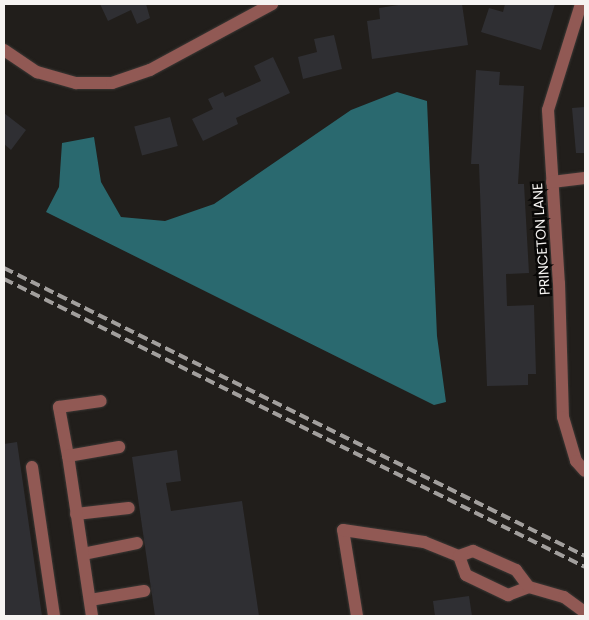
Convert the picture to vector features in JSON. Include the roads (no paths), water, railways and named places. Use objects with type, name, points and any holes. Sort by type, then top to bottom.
[{"type":"street","points":[[4,50],[44,74],[76,83],[112,82],[150,70],[272,4]]},
{"type":"street","name":"PRINCETON LANE","points":[[580,4],[548,110],[563,417],[576,461],[585,471]]},
{"type":"street","points":[[552,182],[585,178]]},
{"type":"street","points":[[92,616],[59,407],[101,400]]},
{"type":"street","points":[[68,456],[119,447]]},
{"type":"street","points":[[32,467],[54,616]]},
{"type":"street","points":[[76,514],[129,508]]},
{"type":"street","points":[[357,616],[343,530],[424,542],[459,556],[473,551],[516,570],[529,587],[564,597],[585,612]]},
{"type":"street","points":[[83,554],[137,543]]},
{"type":"street","points":[[459,556],[466,574],[508,595],[529,587]]},
{"type":"street","points":[[90,600],[144,591]]},
{"type":"water","points":[[397,92],[427,101],[437,336],[446,402],[434,405],[46,212],[59,187],[62,143],[94,137],[101,182],[121,217],[165,221],[214,204],[351,110]]},
{"type":"railway","points":[[4,268],[585,556]]},
{"type":"railway","points":[[4,279],[585,567]]}]
